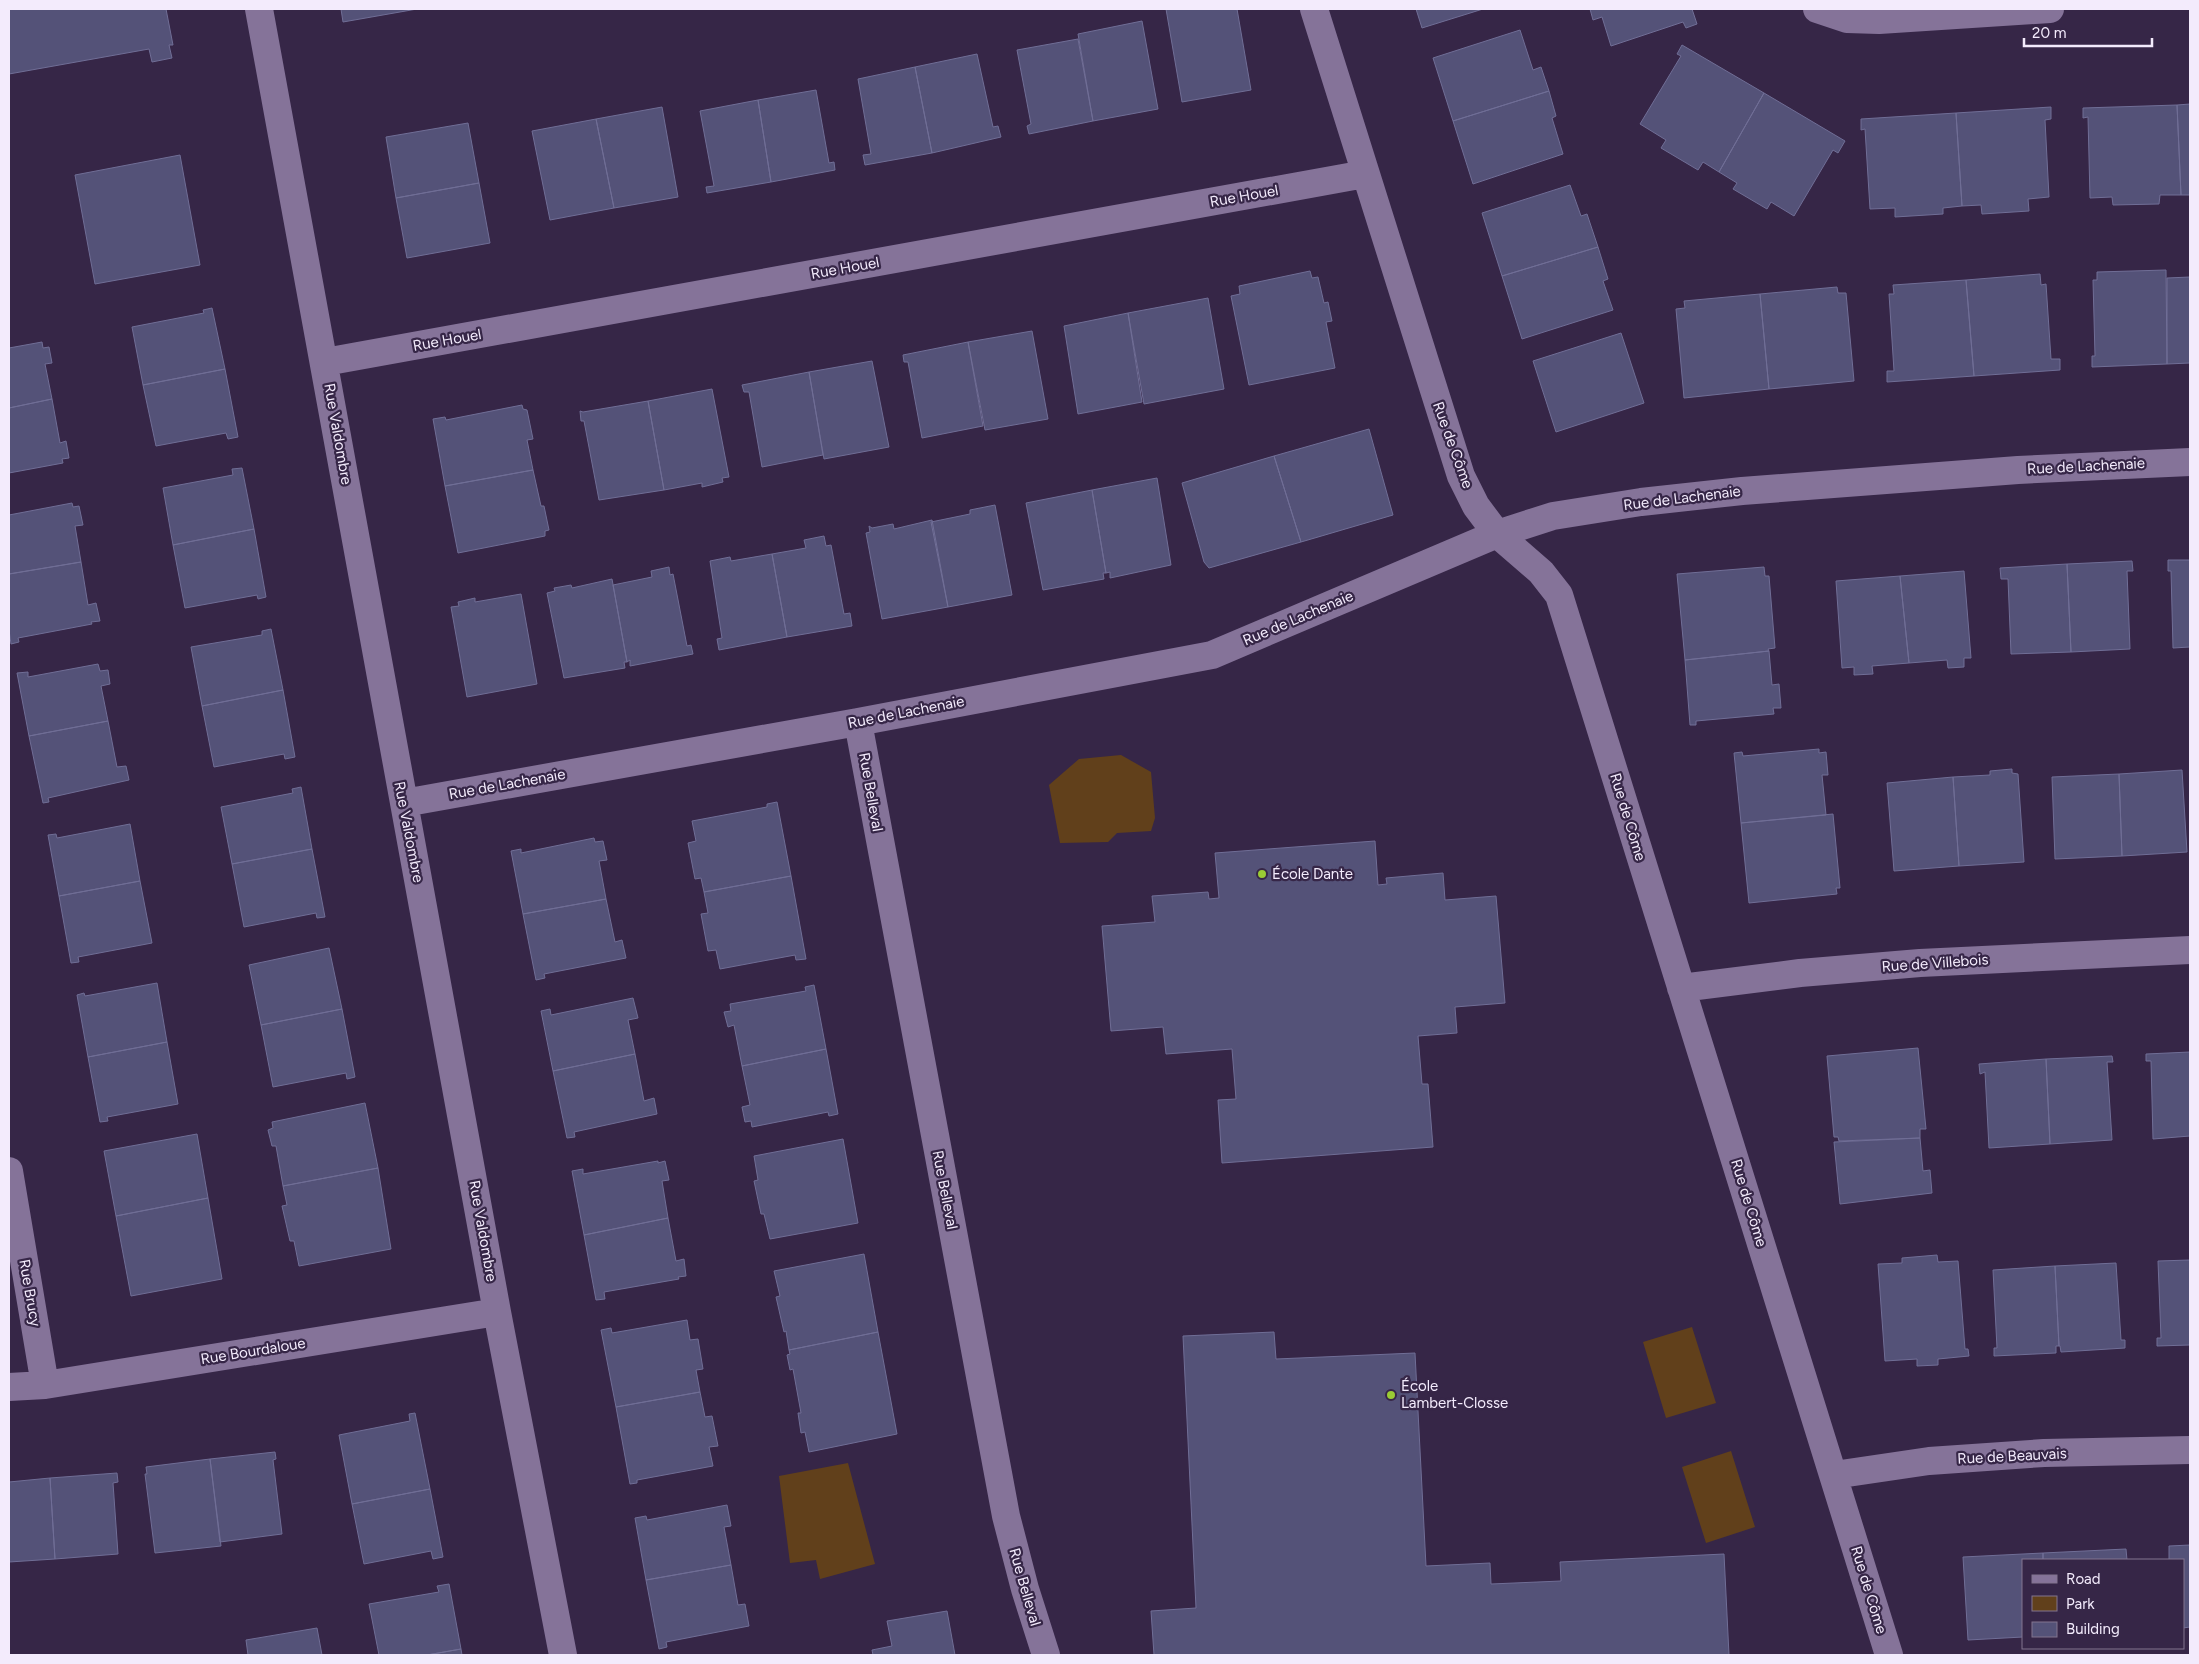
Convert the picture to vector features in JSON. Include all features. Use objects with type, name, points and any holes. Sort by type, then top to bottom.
[{"type":"street","name":"Rue Valdombre","points":[[259,9],[498,1312],[563,1655]]},
{"type":"street","name":"Rue de Côme","points":[[1314,9],[1461,476],[1476,506],[1497,534],[1541,572],[1559,595],[1889,1655]]},
{"type":"street","points":[[1817,9],[1847,19],[1878,20],[2050,9]]},
{"type":"street","name":"Rue Houel","points":[[325,362],[1365,174]]},
{"type":"street","name":"Rue de Lachenaie","points":[[404,803],[858,722],[1212,654],[1497,534],[1553,516],[1641,502],[1742,491],[2018,470],[2190,462]]},
{"type":"street","name":"Rue Belleval","points":[[858,722],[1006,1516],[1025,1589],[1046,1655]]},
{"type":"street","name":"Rue de Villebois","points":[[1681,988],[1800,973],[1920,963],[2190,950]]},
{"type":"street","name":"Rue Brucy","points":[[9,1171],[45,1385]]},
{"type":"street","name":"Rue Bourdaloue","points":[[9,1388],[45,1385],[498,1312]]},
{"type":"street","name":"Rue de Beauvais","points":[[1834,1475],[1929,1461],[2034,1454],[2190,1450]]},
{"type":"green space","points":[[1121,755],[1151,772],[1155,818],[1151,831],[1117,833],[1108,842],[1060,843],[1049,785],[1079,759]]},
{"type":"green space","points":[[1692,1327],[1716,1403],[1666,1418],[1643,1342]]},
{"type":"green space","points":[[1731,1451],[1755,1527],[1706,1543],[1682,1467]]},
{"type":"green space","points":[[848,1463],[875,1564],[820,1579],[816,1560],[790,1563],[779,1476]]},
{"type":"building","points":[[9,9],[166,9],[173,45],[169,45],[172,58],[152,62],[149,49],[9,74]]},
{"type":"building","points":[[341,9],[417,9],[343,22]]},
{"type":"building","points":[[1166,9],[1237,9],[1251,90],[1182,102]]},
{"type":"building","points":[[1416,9],[1483,9],[1422,28]]},
{"type":"building","points":[[1590,9],[1692,9],[1697,24],[1686,28],[1683,22],[1611,46],[1602,17],[1593,20]]},
{"type":"building","points":[[1142,21],[1158,109],[1093,121],[1078,34]]},
{"type":"building","points":[[1520,30],[1533,70],[1541,67],[1549,91],[1453,121],[1433,58]]},
{"type":"building","points":[[1078,39],[1093,121],[1029,134],[1027,126],[1031,124],[1017,50]]},
{"type":"building","points":[[1682,45],[1764,93],[1719,172],[1703,162],[1698,170],[1661,148],[1666,140],[1640,124],[1681,56],[1677,54]]},
{"type":"building","points":[[977,54],[993,127],[998,126],[1001,137],[932,153],[915,67]]},
{"type":"building","points":[[915,67],[932,153],[865,165],[863,155],[871,154],[858,79]]},
{"type":"building","points":[[816,90],[829,163],[834,162],[835,170],[771,182],[758,100]]},
{"type":"building","points":[[1549,91],[1556,116],[1552,118],[1563,154],[1473,184],[1453,121]]},
{"type":"building","points":[[1764,93],[1845,141],[1838,153],[1833,150],[1794,216],[1771,202],[1767,209],[1733,189],[1737,183],[1719,172]]},
{"type":"building","points":[[758,100],[771,182],[707,193],[706,187],[714,186],[700,111]]},
{"type":"building","points":[[2190,104],[2190,195],[2181,195],[2177,105]]},
{"type":"building","points":[[2177,105],[2181,195],[2160,195],[2159,204],[2113,205],[2112,197],[2090,198],[2088,117],[2083,118],[2083,108]]},
{"type":"building","points":[[662,107],[678,197],[614,208],[596,119]]},
{"type":"building","points":[[2051,107],[2051,119],[2045,120],[2049,197],[2028,199],[2029,211],[1982,214],[1981,205],[1962,206],[1956,113]]},
{"type":"building","points":[[1956,113],[1962,206],[1943,208],[1943,214],[1895,217],[1895,208],[1870,209],[1865,129],[1861,130],[1861,119]]},
{"type":"building","points":[[596,119],[614,208],[550,220],[532,131]]},
{"type":"building","points":[[468,123],[479,183],[396,198],[386,137]]},
{"type":"building","points":[[180,155],[200,265],[95,284],[75,175]]},
{"type":"building","points":[[479,183],[490,243],[407,258],[396,198]]},
{"type":"building","points":[[1570,185],[1581,216],[1587,214],[1598,247],[1502,276],[1482,213]]},
{"type":"building","points":[[1598,247],[1608,279],[1603,281],[1613,310],[1522,339],[1502,276]]},
{"type":"building","points":[[2166,270],[2167,364],[2092,367],[2092,356],[2095,356],[2093,280],[2097,280],[2097,272]]},
{"type":"building","points":[[1310,271],[1312,278],[1318,277],[1324,303],[1328,302],[1332,321],[1326,322],[1335,368],[1249,385],[1231,296],[1240,294],[1239,286]]},
{"type":"building","points":[[2040,274],[2041,285],[2046,284],[2051,359],[2060,359],[2060,370],[1974,376],[1966,280]]},
{"type":"building","points":[[2190,277],[2190,363],[2167,364],[2167,278]]},
{"type":"building","points":[[1966,280],[1974,376],[1887,382],[1887,371],[1894,371],[1889,294],[1894,294],[1893,285]]},
{"type":"building","points":[[1837,287],[1838,293],[1846,293],[1854,381],[1769,389],[1760,294]]},
{"type":"building","points":[[1760,294],[1769,389],[1684,398],[1676,309],[1685,308],[1684,301]]},
{"type":"building","points":[[1208,298],[1224,389],[1144,404],[1128,313]]},
{"type":"building","points":[[212,308],[225,369],[143,385],[132,327],[204,313],[203,310]]},
{"type":"building","points":[[1128,313],[1142,402],[1078,414],[1064,326]]},
{"type":"building","points":[[1032,331],[1048,419],[985,430],[968,342]]},
{"type":"building","points":[[1621,333],[1644,403],[1556,432],[1533,361]]},
{"type":"building","points":[[42,342],[43,348],[49,347],[52,363],[45,364],[52,399],[9,408],[9,348]]},
{"type":"building","points":[[968,342],[983,426],[922,438],[908,362],[904,362],[903,355]]},
{"type":"building","points":[[872,361],[889,447],[824,459],[809,372]]},
{"type":"building","points":[[225,369],[238,437],[228,439],[226,433],[156,446],[143,385]]},
{"type":"building","points":[[809,372],[823,455],[762,467],[749,392],[744,392],[742,385]]},
{"type":"building","points":[[712,389],[729,477],[722,478],[723,482],[702,487],[702,483],[664,490],[648,401]]},
{"type":"building","points":[[52,399],[60,443],[66,441],[69,458],[62,459],[63,463],[9,473],[9,408]]},
{"type":"building","points":[[648,401],[664,490],[599,500],[584,421],[581,421],[580,411]]},
{"type":"building","points":[[522,405],[523,409],[527,410],[533,439],[527,440],[533,470],[445,486],[433,419],[445,417],[446,420]]},
{"type":"building","points":[[1369,429],[1393,515],[1301,542],[1274,456]]},
{"type":"building","points":[[1274,456],[1301,542],[1209,568],[1204,562],[1182,483]]},
{"type":"building","points":[[242,468],[254,529],[173,545],[163,488],[233,475],[232,469]]},
{"type":"building","points":[[533,470],[541,506],[544,506],[549,530],[545,531],[545,536],[458,553],[445,486]]},
{"type":"building","points":[[1157,478],[1171,565],[1110,578],[1110,572],[1106,573],[1092,490]]},
{"type":"building","points":[[1092,490],[1106,573],[1103,573],[1104,579],[1043,590],[1026,503]]},
{"type":"building","points":[[72,503],[73,507],[79,506],[83,525],[75,526],[81,562],[9,574],[9,515]]},
{"type":"building","points":[[995,505],[1012,595],[948,607],[931,522],[970,514],[970,510]]},
{"type":"building","points":[[932,520],[948,607],[882,619],[866,533],[870,532],[869,526],[872,528],[893,524],[894,529]]},
{"type":"building","points":[[254,529],[266,597],[258,599],[257,595],[185,608],[173,545]]},
{"type":"building","points":[[824,536],[826,546],[831,545],[844,614],[850,613],[852,626],[787,637],[772,554],[806,548],[804,540]]},
{"type":"building","points":[[772,554],[787,637],[719,650],[717,639],[722,638],[710,561],[730,557],[731,561]]},
{"type":"building","points":[[2168,560],[2190,560],[2190,647],[2173,648],[2171,571],[2168,571]]},
{"type":"building","points":[[2132,561],[2133,571],[2127,571],[2130,649],[2071,652],[2067,564]]},
{"type":"building","points":[[81,562],[88,605],[96,603],[100,621],[18,638],[19,642],[11,644],[9,630],[9,574]]},
{"type":"building","points":[[2067,564],[2071,652],[2011,654],[2008,579],[2001,579],[2000,568]]},
{"type":"building","points":[[669,567],[670,575],[673,574],[687,646],[691,645],[693,654],[630,666],[630,660],[627,662],[613,585],[652,577],[651,571]]},
{"type":"building","points":[[1764,567],[1765,576],[1769,576],[1775,648],[1768,649],[1769,651],[1685,660],[1677,574]]},
{"type":"building","points":[[1964,571],[1971,658],[1964,658],[1964,667],[1948,668],[1947,660],[1909,663],[1900,576]]},
{"type":"building","points":[[1900,576],[1909,663],[1872,666],[1873,674],[1854,675],[1854,667],[1842,668],[1836,581]]},
{"type":"building","points":[[612,579],[627,662],[624,662],[625,668],[564,678],[547,593],[555,591],[554,588],[571,585],[572,588]]},
{"type":"building","points":[[521,594],[537,684],[467,697],[451,607],[459,606],[458,602],[475,598],[475,602]]},
{"type":"building","points":[[271,629],[283,690],[202,706],[191,647],[262,635],[262,631]]},
{"type":"building","points":[[1769,651],[1772,685],[1779,684],[1781,708],[1773,708],[1774,714],[1696,721],[1696,725],[1690,725],[1685,660]]},
{"type":"building","points":[[98,664],[100,671],[108,670],[110,684],[101,686],[108,721],[29,736],[17,673],[28,672],[28,677]]},
{"type":"building","points":[[283,690],[295,757],[285,759],[284,754],[214,767],[202,706]]},
{"type":"building","points":[[108,721],[117,767],[126,766],[129,780],[48,798],[49,802],[43,803],[29,736]]},
{"type":"building","points":[[1819,749],[1819,753],[1826,752],[1828,775],[1822,775],[1826,815],[1741,823],[1734,753],[1742,752],[1743,756]]},
{"type":"building","points":[[2012,769],[2012,773],[2018,774],[2024,862],[1959,866],[1953,777],[1990,775],[1990,771]]},
{"type":"building","points":[[2182,770],[2187,852],[2122,856],[2119,774]]},
{"type":"building","points":[[2119,774],[2122,856],[2055,859],[2052,777]]},
{"type":"building","points":[[1953,777],[1959,866],[1894,871],[1887,783]]},
{"type":"building","points":[[301,787],[312,849],[232,864],[221,807],[293,793],[292,789]]},
{"type":"building","points":[[777,802],[791,876],[704,892],[701,878],[695,879],[688,843],[696,841],[692,821],[767,807],[767,804]]},
{"type":"building","points":[[1833,814],[1840,888],[1836,888],[1837,894],[1749,903],[1741,823]]},
{"type":"building","points":[[130,824],[140,881],[59,896],[48,835],[56,834],[57,838]]},
{"type":"building","points":[[594,838],[595,842],[603,841],[607,860],[599,861],[606,899],[523,914],[511,851],[521,849],[521,853]]},
{"type":"building","points":[[1375,841],[1378,885],[1387,884],[1386,878],[1443,873],[1445,900],[1496,896],[1505,1003],[1455,1007],[1457,1033],[1418,1036],[1422,1084],[1428,1084],[1433,1147],[1222,1163],[1218,1100],[1236,1099],[1232,1049],[1166,1054],[1163,1027],[1111,1031],[1102,926],[1155,922],[1152,896],[1208,892],[1209,899],[1219,898],[1215,853]]},
{"type":"building","points":[[312,849],[325,917],[317,918],[316,913],[244,927],[232,864]]},
{"type":"building","points":[[791,876],[806,959],[796,960],[795,955],[720,969],[716,950],[708,951],[701,914],[708,913],[704,892]]},
{"type":"building","points":[[140,881],[152,943],[78,957],[79,962],[71,963],[59,896]]},
{"type":"building","points":[[606,899],[615,942],[622,940],[626,958],[544,974],[545,978],[536,980],[523,914]]},
{"type":"building","points":[[329,948],[342,1009],[261,1025],[249,965]]},
{"type":"building","points":[[157,983],[167,1042],[88,1057],[77,995],[84,993],[85,996]]},
{"type":"building","points":[[814,985],[826,1049],[742,1066],[734,1025],[728,1027],[724,1012],[731,1011],[730,1004],[806,991],[805,987]]},
{"type":"building","points":[[633,998],[638,1018],[628,1020],[635,1054],[553,1071],[541,1011],[550,1009],[551,1015]]},
{"type":"building","points":[[342,1009],[355,1077],[347,1079],[346,1073],[273,1087],[261,1025]]},
{"type":"building","points":[[167,1042],[178,1104],[107,1117],[108,1121],[100,1122],[88,1057]]},
{"type":"building","points":[[1918,1048],[1926,1129],[1920,1129],[1920,1138],[1839,1141],[1838,1137],[1834,1137],[1827,1056]]},
{"type":"building","points":[[826,1049],[838,1114],[829,1116],[828,1112],[752,1127],[751,1121],[745,1122],[742,1107],[750,1105],[742,1066]]},
{"type":"building","points":[[2190,1052],[2190,1136],[2153,1139],[2151,1061],[2146,1061],[2146,1054]]},
{"type":"building","points":[[635,1054],[644,1101],[654,1098],[657,1114],[574,1132],[575,1137],[567,1138],[553,1071]]},
{"type":"building","points":[[2112,1056],[2113,1062],[2107,1062],[2112,1140],[2050,1144],[2046,1059]]},
{"type":"building","points":[[2046,1059],[2050,1144],[1989,1148],[1985,1072],[1980,1074],[1979,1064]]},
{"type":"building","points":[[365,1103],[378,1168],[283,1186],[276,1146],[272,1146],[268,1130],[273,1128],[272,1122]]},
{"type":"building","points":[[197,1134],[208,1198],[116,1216],[104,1151]]},
{"type":"building","points":[[1920,1138],[1923,1171],[1930,1170],[1932,1193],[1840,1204],[1834,1142]]},
{"type":"building","points":[[843,1139],[858,1223],[770,1239],[764,1214],[761,1214],[754,1181],[758,1180],[754,1156]]},
{"type":"building","points":[[658,1161],[658,1163],[665,1161],[669,1180],[662,1181],[668,1218],[584,1235],[572,1171],[583,1169],[583,1174]]},
{"type":"building","points":[[378,1168],[391,1249],[299,1266],[294,1241],[290,1241],[282,1206],[287,1205],[283,1186]]},
{"type":"building","points":[[208,1198],[222,1279],[131,1296],[116,1216]]},
{"type":"building","points":[[668,1218],[676,1261],[684,1259],[686,1276],[678,1277],[679,1279],[604,1292],[605,1299],[596,1300],[584,1235]]},
{"type":"building","points":[[864,1254],[878,1332],[789,1350],[786,1331],[784,1332],[776,1297],[780,1296],[774,1271]]},
{"type":"building","points":[[1937,1255],[1938,1262],[1958,1261],[1965,1349],[1968,1349],[1969,1356],[1938,1359],[1938,1365],[1917,1366],[1917,1359],[1885,1361],[1878,1264],[1902,1263],[1902,1258]]},
{"type":"building","points":[[2190,1260],[2190,1345],[2157,1346],[2157,1338],[2161,1338],[2158,1261]]},
{"type":"building","points":[[2116,1263],[2121,1340],[2125,1340],[2125,1348],[2061,1352],[2059,1346],[2055,1266]]},
{"type":"building","points":[[2055,1266],[2059,1346],[2056,1346],[2056,1353],[1994,1356],[1994,1348],[1997,1348],[1993,1270]]},
{"type":"building","points":[[687,1320],[690,1340],[698,1339],[703,1369],[696,1370],[700,1392],[616,1407],[601,1330],[611,1328],[612,1333]]},
{"type":"building","points":[[878,1332],[897,1434],[809,1452],[805,1432],[801,1433],[798,1413],[801,1413],[793,1369],[790,1370],[787,1355],[790,1354],[789,1350]]},
{"type":"building","points":[[1274,1332],[1276,1359],[1415,1353],[1426,1566],[1490,1563],[1491,1584],[1561,1581],[1560,1562],[1724,1554],[1729,1655],[1154,1655],[1151,1611],[1196,1608],[1183,1336]]},
{"type":"building","points":[[700,1392],[705,1417],[712,1416],[718,1446],[709,1447],[713,1466],[637,1480],[637,1483],[630,1484],[616,1407]]},
{"type":"building","points":[[415,1413],[430,1489],[352,1504],[339,1435],[410,1421],[409,1414]]},
{"type":"building","points":[[275,1452],[276,1459],[273,1460],[282,1534],[220,1542],[210,1459]]},
{"type":"building","points":[[210,1459],[221,1546],[155,1553],[145,1474],[147,1474],[146,1467]]},
{"type":"building","points":[[117,1473],[118,1482],[113,1483],[118,1554],[55,1559],[50,1478]]},
{"type":"building","points":[[50,1478],[55,1559],[9,1562],[9,1482]]},
{"type":"building","points":[[430,1489],[443,1557],[433,1559],[431,1551],[364,1564],[352,1504]]},
{"type":"building","points":[[727,1505],[731,1526],[724,1527],[731,1565],[646,1580],[635,1518],[646,1516],[647,1520]]},
{"type":"building","points":[[2190,1545],[2190,1627],[2184,1628],[2184,1559],[2169,1559],[2169,1546]]},
{"type":"building","points":[[2126,1549],[2127,1559],[2043,1559],[2043,1553]]},
{"type":"building","points":[[2043,1553],[2043,1559],[2022,1559],[2022,1637],[1968,1640],[1963,1557]]},
{"type":"building","points":[[731,1565],[738,1605],[745,1604],[749,1626],[666,1642],[667,1647],[659,1649],[646,1580]]},
{"type":"building","points":[[449,1584],[461,1649],[427,1655],[379,1655],[369,1604],[439,1592],[437,1586]]},
{"type":"building","points":[[947,1611],[955,1655],[873,1655],[872,1650],[892,1646],[887,1621]]},
{"type":"building","points":[[317,1628],[322,1655],[248,1655],[246,1640]]},
{"type":"building","points":[[461,1649],[462,1655],[427,1655]]},
{"type":"place","name":"École Dante","points":[[1262,874]]},
{"type":"place","name":"École Lambert-Closse","points":[[1391,1395]]}]
